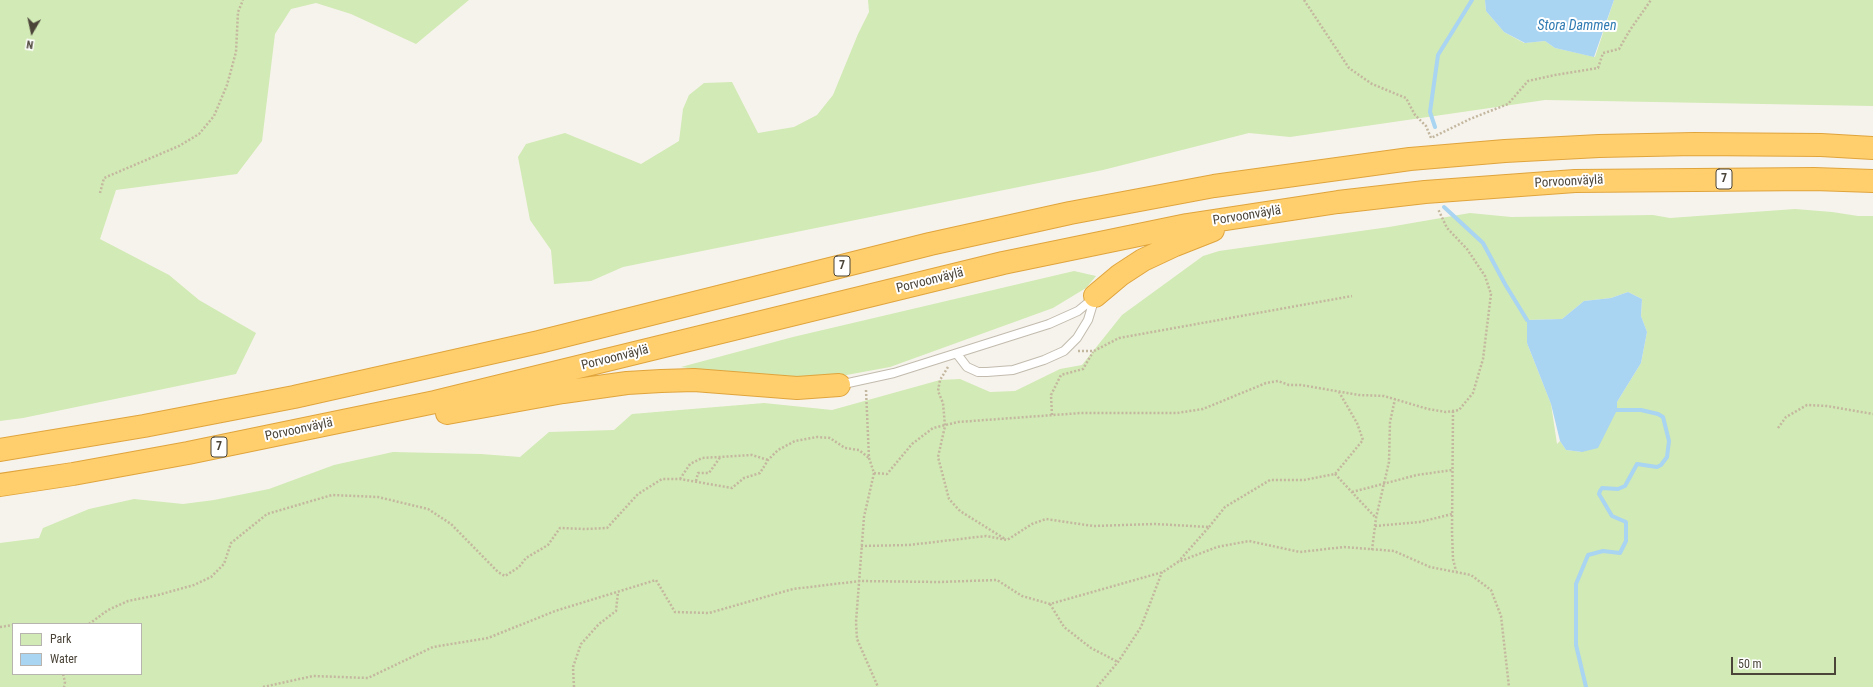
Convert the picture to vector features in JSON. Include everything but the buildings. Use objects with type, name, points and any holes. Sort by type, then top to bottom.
[{"type":"highway","name":"7","points":[[0,450],[151,425],[323,391],[539,342],[930,244],[1070,213],[1214,186],[1410,159],[1505,151],[1599,146],[1694,144],[1821,145],[1873,148]]},
{"type":"highway","name":"Porvoonväylä","points":[[0,485],[74,474],[165,457],[443,400],[1003,263],[1135,234],[1256,214],[1425,192],[1575,181],[1814,179],[1873,181]]},
{"type":"highway","points":[[1095,296],[1143,260],[1175,245],[1256,214]]},
{"type":"highway","points":[[364,417],[437,414],[570,391],[627,383],[694,380],[797,388],[839,385]]},
{"type":"lane","points":[[957,354],[967,367],[983,372],[1013,370],[1044,360],[1064,351],[1077,338],[1088,320],[1095,296]]},
{"type":"lane","points":[[839,385],[865,380],[957,354],[1065,318],[1078,311],[1095,296]]},
{"type":"path","points":[[100,193],[104,178],[179,146],[199,134],[214,116],[227,85],[236,52],[238,12],[243,0]]},
{"type":"path","points":[[1304,0],[1349,68],[1372,84],[1406,98],[1415,116],[1426,126],[1431,138],[1470,119],[1508,104],[1528,81],[1598,68],[1603,53],[1619,49],[1651,0]]},
{"type":"path","points":[[874,473],[887,474],[912,444],[933,428],[958,422],[1081,413],[1177,413],[1203,410],[1211,405],[1266,383],[1278,381],[1289,385],[1301,385],[1359,395],[1384,396],[1428,409],[1446,412],[1459,410],[1473,393],[1483,359],[1492,294],[1485,276],[1467,249],[1447,228],[1437,208]]},
{"type":"path","points":[[1052,415],[1051,395],[1061,375],[1083,369],[1094,351],[1119,338],[1352,296]]},
{"type":"path","points":[[957,354],[940,380],[938,392],[943,403],[945,426],[938,457],[949,499],[960,511],[1007,540]]},
{"type":"path","points":[[865,380],[869,458],[874,473],[864,517],[856,622],[857,639],[878,687]]},
{"type":"path","points":[[1178,562],[1209,527],[1225,506],[1270,480],[1304,480],[1335,474],[1363,440],[1357,423],[1338,392]]},
{"type":"path","points":[[1372,550],[1376,518],[1389,462],[1390,422],[1395,400]]},
{"type":"path","points":[[1778,428],[1786,417],[1807,405],[1827,406],[1873,414]]},
{"type":"path","points":[[1453,411],[1452,514],[1453,559],[1456,571]]},
{"type":"path","points":[[91,623],[108,610],[128,601],[158,595],[194,585],[211,576],[224,564],[231,543],[266,514],[332,495],[378,497],[428,510],[450,524],[487,562],[505,576],[519,567],[526,558],[548,545],[560,528],[607,528],[638,494],[662,479],[696,481],[732,488],[744,478],[760,473],[768,460],[778,450],[794,442],[817,436],[830,438],[845,448],[859,450],[869,458]]},
{"type":"path","points":[[680,479],[690,464],[702,458],[752,455],[768,460]]},
{"type":"path","points":[[696,481],[698,473],[709,473],[721,456]]},
{"type":"path","points":[[1352,492],[1384,482],[1452,470]]},
{"type":"path","points":[[1335,474],[1376,518]]},
{"type":"path","points":[[1375,526],[1420,522],[1452,514]]},
{"type":"path","points":[[861,546],[909,545],[986,536],[1007,540],[1032,524],[1046,519],[1092,526],[1155,524],[1209,527]]},
{"type":"path","points":[[263,687],[313,676],[368,678],[433,647],[488,638],[555,610],[656,580],[675,612],[709,613],[794,589],[860,581],[939,582],[997,580],[1022,596],[1050,604],[1162,572],[1178,562],[1217,547],[1249,542],[1300,552],[1344,547],[1394,551],[1430,567],[1470,575],[1491,590],[1501,616],[1509,687]]},
{"type":"path","points":[[1097,687],[1118,662],[1141,627],[1162,572]]},
{"type":"path","points":[[574,687],[573,667],[581,644],[599,624],[616,611],[618,592]]},
{"type":"path","points":[[1050,604],[1064,627],[1091,648],[1118,662]]},
{"type":"path","points":[[0,627],[12,625]]},
{"type":"path","points":[[63,675],[65,682],[64,687]]},
{"type":"green space","points":[[0,0],[469,0],[416,44],[351,14],[316,3],[291,9],[275,34],[262,141],[237,174],[116,190],[100,239],[169,275],[199,300],[256,333],[236,374],[23,418],[0,421]]},
{"type":"green space","points":[[868,0],[1485,0],[1486,11],[1504,32],[1524,43],[1545,41],[1555,48],[1595,57],[1614,0],[1873,0],[1873,106],[1545,100],[1290,137],[1249,133],[1103,170],[623,267],[591,281],[554,284],[551,250],[530,220],[518,157],[526,144],[565,133],[641,164],[679,141],[683,109],[689,95],[704,83],[732,82],[758,133],[794,127],[817,115],[833,95],[858,34],[869,12]]},
{"type":"green space","points":[[1795,209],[1858,216],[1873,216],[1873,687],[0,687],[0,543],[39,538],[43,528],[89,509],[134,499],[183,504],[214,500],[269,489],[334,465],[393,452],[481,454],[520,457],[549,432],[614,430],[632,414],[764,403],[832,410],[940,380],[960,379],[990,392],[1015,391],[1060,369],[1082,365],[1122,315],[1203,256],[1219,251],[1389,227],[1470,213],[1511,217],[1653,215],[1670,218]],"holes":[[[1628,292],[1642,299],[1641,316],[1647,332],[1641,363],[1617,402],[1582,452],[1566,450],[1560,441],[1557,444],[1551,404],[1527,343],[1527,320],[1562,319],[1584,301],[1611,298]]]},
{"type":"green space","points":[[1074,271],[1096,276],[1086,288],[1053,308],[890,367],[814,381],[764,379],[681,367],[793,337]]},
{"type":"water","name":"Stora Dammen","points":[[1485,0],[1614,0],[1594,57],[1555,48],[1545,41],[1525,43],[1504,32],[1486,11]]},
{"type":"water","points":[[1628,292],[1642,299],[1641,316],[1647,332],[1641,363],[1617,402],[1617,410],[1598,448],[1582,452],[1566,450],[1560,441],[1551,404],[1527,343],[1527,320],[1562,319],[1584,301],[1611,298]]},
{"type":"waterway","points":[[1435,127],[1430,112],[1438,55],[1472,0]]},
{"type":"waterway","points":[[1444,207],[1483,243],[1505,284],[1527,320]]},
{"type":"waterway","points":[[1586,687],[1576,645],[1576,584],[1588,555],[1603,551],[1620,553],[1626,541],[1626,522],[1612,516],[1599,494],[1600,491],[1602,488],[1618,489],[1625,486],[1637,464],[1657,467],[1661,465],[1667,457],[1669,441],[1663,417],[1658,414],[1641,410],[1617,410]]}]
